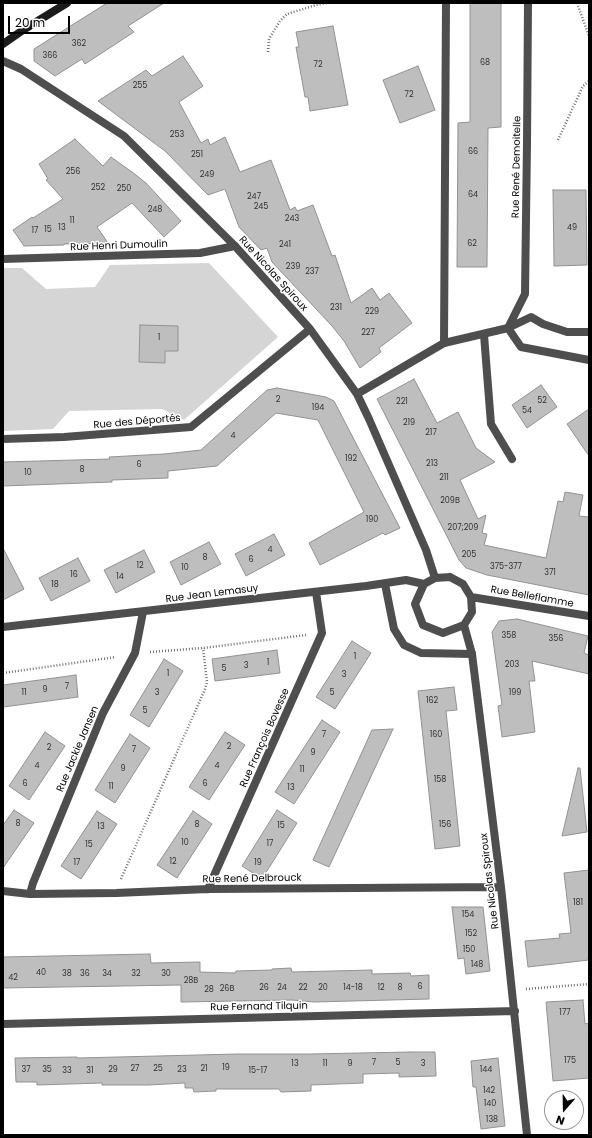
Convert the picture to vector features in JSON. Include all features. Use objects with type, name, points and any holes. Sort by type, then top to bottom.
[{"type":"street","points":[[3,44],[67,3]]},
{"type":"street","points":[[444,343],[446,3]]},
{"type":"street","name":"Rue René Demoitelle","points":[[508,328],[524,294],[528,3]]},
{"type":"street","name":"Rue Nicolas Spiroux","points":[[3,61],[21,70],[124,136],[235,246],[310,329],[356,394],[369,419],[426,550],[435,578]]},
{"type":"street","name":"Rue Henri Dumoulin","points":[[3,259],[200,253],[235,246]]},
{"type":"street","points":[[356,394],[444,343],[484,335],[508,328],[531,317],[543,324],[567,332],[589,332]]},
{"type":"street","points":[[508,328],[521,346],[589,360]]},
{"type":"street","name":"Rue des Déportés","points":[[3,439],[64,437],[190,427],[310,329]]},
{"type":"street","points":[[484,335],[491,424],[512,459]]},
{"type":"street","points":[[450,577],[463,584],[471,597],[472,612],[464,625],[443,633],[423,625],[415,604],[424,584],[435,578],[450,577]]},
{"type":"street","name":"Rue Jean Lemasuy","points":[[3,628],[385,584],[406,580],[424,584]]},
{"type":"street","points":[[385,584],[394,629],[404,645],[421,653],[472,654]]},
{"type":"street","points":[[316,592],[322,633]]},
{"type":"street","name":"Rue Belleflamme","points":[[471,597],[589,616]]},
{"type":"street","name":"Rue Jackie Jansen","points":[[30,894],[33,883],[103,713],[135,653],[143,612]]},
{"type":"street","name":"Rue Nicolas Spiroux","points":[[464,625],[472,654],[501,887],[527,1135]]},
{"type":"street","name":"Rue François Bovesse","points":[[208,889],[322,633]]},
{"type":"street","name":"Rue René Delbrouck","points":[[3,891],[30,894],[116,893],[208,889],[501,887]]},
{"type":"street","name":"Rue Fernand Tilquin","points":[[3,1024],[515,1011]]},
{"type":"path","points":[[268,52],[269,39],[280,21],[287,14],[327,3]]},
{"type":"path","points":[[577,3],[589,36]]},
{"type":"path","points":[[558,140],[583,86],[589,81]]},
{"type":"path","points":[[3,673],[135,653],[203,648],[322,633]]},
{"type":"path","points":[[116,893],[206,689],[207,682],[203,648]]},
{"type":"path","points":[[512,990],[589,984]]},
{"type":"shaded area","points":[[209,263],[278,337],[184,420],[162,409],[69,411],[53,429],[3,431],[3,268],[22,268],[46,289],[95,287],[110,265]]},
{"type":"building","points":[[107,3],[164,3],[128,26],[134,32],[85,64],[82,59],[55,76],[34,61],[34,49]]},
{"type":"building","points":[[470,3],[501,3],[501,127],[488,128],[487,267],[457,267],[458,123],[470,122]]},
{"type":"building","points":[[333,26],[348,105],[310,111],[308,97],[305,97],[296,47],[299,47],[296,32]]},
{"type":"building","points":[[183,56],[203,86],[179,102],[201,143],[208,139],[210,145],[225,137],[240,172],[271,160],[290,210],[295,207],[297,211],[313,205],[332,256],[335,255],[351,303],[372,288],[380,300],[389,293],[412,323],[379,348],[381,352],[360,368],[344,341],[332,326],[272,262],[267,248],[261,250],[239,227],[225,189],[208,195],[165,151],[98,101],[146,70],[152,76]]},
{"type":"building","points":[[418,66],[435,110],[400,123],[383,80]]},
{"type":"building","points":[[75,139],[103,166],[111,157],[132,172],[146,183],[181,221],[164,237],[132,203],[97,227],[108,243],[24,246],[13,230],[63,199],[46,180],[48,179],[39,164]]},
{"type":"building","points":[[553,190],[586,190],[587,265],[554,266]]},
{"type":"building","points":[[140,325],[178,326],[178,351],[165,351],[165,363],[139,362]]},
{"type":"building","points":[[414,379],[437,423],[458,412],[476,448],[495,462],[460,480],[478,519],[486,515],[482,533],[487,534],[484,545],[546,558],[558,501],[563,502],[565,492],[583,495],[579,516],[589,517],[589,595],[487,575],[466,568],[459,560],[377,399]]},
{"type":"building","points":[[541,385],[557,407],[527,428],[512,405]]},
{"type":"building","points":[[277,388],[326,397],[334,401],[400,528],[385,535],[383,533],[320,565],[309,543],[364,512],[318,420],[276,413],[217,466],[168,471],[168,478],[112,480],[112,482],[3,486],[3,462],[110,459],[109,457],[201,450],[267,390]]},
{"type":"building","points":[[589,409],[589,456],[567,424]]},
{"type":"building","points":[[274,534],[285,555],[246,576],[235,554]]},
{"type":"building","points":[[209,542],[221,564],[181,585],[170,562]]},
{"type":"building","points":[[3,548],[24,589],[3,600]]},
{"type":"building","points":[[144,550],[155,572],[116,593],[104,570]]},
{"type":"building","points":[[78,558],[90,581],[51,601],[39,578]]},
{"type":"building","points":[[517,619],[588,636],[584,653],[589,655],[589,674],[532,661],[535,681],[529,681],[535,732],[502,737],[498,706],[502,705],[492,632],[499,621]]},
{"type":"building","points":[[352,641],[371,653],[335,709],[316,697]]},
{"type":"building","points":[[277,650],[280,673],[215,681],[212,659]]},
{"type":"building","points":[[164,659],[183,671],[149,727],[130,715]]},
{"type":"building","points":[[76,675],[78,697],[3,707],[3,685]]},
{"type":"building","points":[[454,687],[457,710],[446,711],[460,846],[435,849],[418,691]]},
{"type":"building","points":[[322,720],[340,732],[294,804],[275,792]]},
{"type":"building","points":[[393,729],[329,867],[313,860],[372,730]]},
{"type":"building","points":[[45,732],[65,746],[29,800],[9,786]]},
{"type":"building","points":[[225,732],[245,745],[209,800],[189,787]]},
{"type":"building","points":[[130,734],[150,748],[115,803],[95,790]]},
{"type":"building","points":[[578,768],[580,768],[587,832],[562,836]]},
{"type":"building","points":[[14,810],[34,823],[3,868],[3,825]]},
{"type":"building","points":[[277,810],[297,823],[262,879],[242,866]]},
{"type":"building","points":[[97,811],[117,824],[81,879],[61,866]]},
{"type":"building","points":[[193,811],[212,824],[177,878],[157,865]]},
{"type":"building","points":[[589,870],[589,960],[528,967],[525,941],[560,938],[559,934],[571,933],[564,873]]},
{"type":"building","points":[[452,907],[483,907],[490,971],[466,974],[464,958],[458,959]]},
{"type":"building","points":[[150,954],[151,963],[200,962],[200,972],[235,973],[236,971],[291,968],[292,972],[372,970],[372,974],[410,973],[411,976],[429,975],[429,999],[314,1002],[292,1000],[181,1002],[181,985],[3,988],[3,957]]},
{"type":"building","points":[[583,1000],[585,1024],[589,1023],[589,1078],[553,1081],[546,1002]]},
{"type":"building","points":[[435,1052],[436,1076],[399,1077],[399,1073],[363,1074],[363,1083],[311,1085],[311,1091],[281,1092],[279,1089],[216,1089],[216,1091],[194,1092],[193,1088],[185,1088],[185,1083],[149,1085],[102,1085],[102,1083],[37,1085],[37,1082],[16,1082],[15,1058]]},
{"type":"building","points":[[498,1058],[505,1126],[481,1129],[476,1087],[473,1087],[471,1061]]}]
